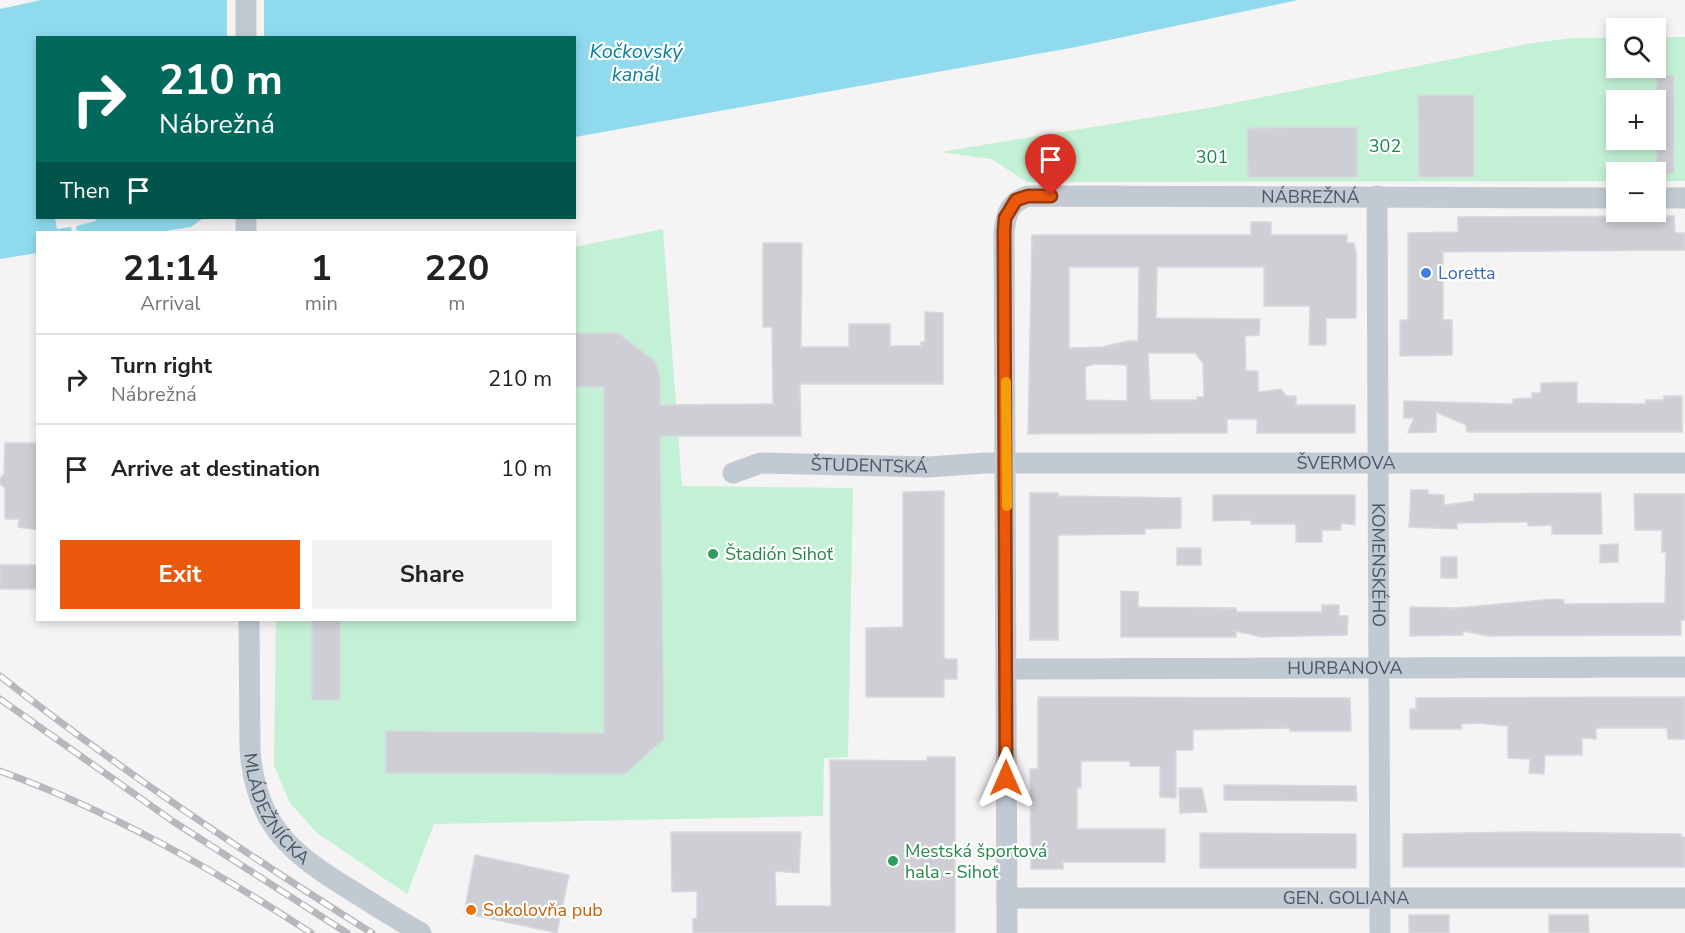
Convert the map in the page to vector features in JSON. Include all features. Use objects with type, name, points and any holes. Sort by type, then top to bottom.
[{"type":"street","points":[[246,0],[246,36]]},
{"type":"street","name":"NÁBREŽNÁ","points":[[1007,465],[1004,231],[1010,208],[1016,200],[1028,196],[1606,198]]},
{"type":"street","name":"KOMENSKÉHO","points":[[1377,196],[1380,933]]},
{"type":"street","points":[[1666,198],[1685,198]]},
{"type":"street","name":"ŠVERMOVA","points":[[1007,465],[1685,463]]},
{"type":"street","name":"ŠTUDENTSKÁ","points":[[733,473],[761,464],[928,467],[952,464],[1007,465]]},
{"type":"street","points":[[1007,465],[1007,933]]},
{"type":"street","name":"MLÁDEŽNÍCKA","points":[[249,621],[251,769],[261,807],[277,832],[297,854],[323,873],[421,933]]},
{"type":"street","name":"HURBANOVA","points":[[1006,669],[1685,667]]},
{"type":"street","name":"GEN. GOLIANA","points":[[1007,898],[1685,898]]},
{"type":"green space","points":[[1666,37],[1685,37],[1685,181],[1666,181],[1666,162],[1606,162],[1606,181],[1027,182],[991,159],[940,152],[1208,108],[1532,43],[1574,38],[1606,38],[1606,78],[1666,78]]},
{"type":"green space","name":"Štadión Sihoť","points":[[663,229],[682,486],[853,488],[848,757],[824,758],[823,816],[434,824],[407,894],[317,833],[290,803],[274,765],[276,621],[576,621],[576,247]]},
{"type":"water","name":"Kočkovský kanál","points":[[41,0],[1298,0],[1076,47],[576,137],[576,36],[36,36],[36,219],[202,219],[191,227],[165,231],[36,231],[36,253],[0,259],[0,9]]},
{"type":"pier","points":[[227,0],[264,0],[264,36],[227,36]]},
{"type":"pier","points":[[55,219],[95,219],[96,221],[76,226],[77,231],[72,231],[71,227],[57,229]]},
{"type":"building","points":[[1666,75],[1674,75],[1674,173],[1666,173],[1666,162],[1657,162],[1657,150],[1666,150],[1666,90],[1657,90],[1657,78],[1666,78]]},
{"type":"building","points":[[1418,95],[1474,95],[1474,177],[1419,177]]},
{"type":"building","points":[[1357,127],[1357,177],[1248,177],[1247,128]]},
{"type":"building","name":"Loretta","points":[[1606,216],[1606,222],[1666,222],[1666,216],[1674,216],[1675,233],[1685,233],[1685,250],[1443,252],[1443,320],[1452,320],[1452,355],[1400,356],[1400,320],[1408,320],[1408,233],[1458,232],[1458,217]]},
{"type":"building","points":[[1251,222],[1271,222],[1271,235],[1347,235],[1347,243],[1354,243],[1356,251],[1356,318],[1326,318],[1326,345],[1309,345],[1310,306],[1264,306],[1264,267],[1157,267],[1156,318],[1260,319],[1259,335],[1245,336],[1246,371],[1258,371],[1258,392],[1281,389],[1286,396],[1296,396],[1296,405],[1355,405],[1355,433],[1257,433],[1257,419],[1227,419],[1227,433],[1028,434],[1032,235],[1251,235]],"holes":[[[1069,267],[1139,267],[1138,341],[1102,347],[1069,348]],[[1148,353],[1195,353],[1203,363],[1204,397],[1197,397],[1197,400],[1150,400]],[[1095,364],[1127,365],[1127,401],[1086,400],[1085,367]]]},
{"type":"building","points":[[763,243],[802,243],[801,347],[849,347],[849,324],[890,324],[890,346],[921,346],[921,342],[925,342],[925,312],[943,313],[943,384],[800,384],[801,436],[660,436],[664,739],[625,774],[386,773],[386,731],[604,733],[604,387],[576,387],[576,333],[618,333],[656,362],[660,378],[660,405],[773,404],[772,327],[763,327]]},
{"type":"building","points":[[1577,382],[1577,403],[1646,404],[1646,400],[1664,400],[1664,396],[1682,396],[1682,432],[1467,432],[1466,425],[1436,412],[1436,432],[1408,433],[1414,418],[1404,418],[1404,401],[1513,404],[1513,399],[1532,398],[1532,393],[1541,393],[1541,383]]},
{"type":"building","points":[[5,443],[36,443],[36,530],[18,527],[19,519],[5,519],[5,488],[0,484],[0,478],[4,474]]},
{"type":"building","points":[[1411,490],[1428,490],[1428,494],[1444,495],[1444,505],[1474,501],[1474,494],[1601,493],[1602,534],[1552,534],[1552,525],[1528,526],[1528,522],[1457,523],[1457,529],[1409,527]]},
{"type":"building","points":[[944,491],[944,659],[957,659],[957,679],[944,679],[944,697],[866,697],[866,628],[903,627],[903,492]]},
{"type":"building","points":[[1030,493],[1058,493],[1058,496],[1181,498],[1181,528],[1145,529],[1145,534],[1058,535],[1058,640],[1030,640]]},
{"type":"building","points":[[1634,494],[1685,494],[1685,620],[1681,620],[1681,635],[1488,636],[1463,631],[1463,635],[1410,636],[1410,607],[1456,608],[1554,599],[1564,600],[1564,604],[1665,603],[1666,552],[1662,552],[1662,530],[1635,530]]},
{"type":"building","points":[[1213,495],[1355,495],[1355,525],[1341,523],[1341,530],[1322,530],[1322,542],[1296,542],[1296,524],[1251,524],[1251,520],[1213,521]]},
{"type":"building","points":[[1618,544],[1618,562],[1600,563],[1600,545]]},
{"type":"building","points":[[1177,548],[1201,548],[1201,565],[1177,565]]},
{"type":"building","points":[[1441,557],[1457,557],[1457,578],[1441,578]]},
{"type":"building","points":[[0,565],[36,565],[36,589],[0,589]]},
{"type":"building","points":[[1121,591],[1138,592],[1138,607],[1236,608],[1236,612],[1322,612],[1322,605],[1339,605],[1339,616],[1348,616],[1347,635],[1261,637],[1236,631],[1236,637],[1121,637]]},
{"type":"building","points":[[312,621],[340,621],[340,700],[312,700]]},
{"type":"building","points":[[1038,697],[1350,698],[1351,731],[1290,731],[1290,728],[1193,730],[1193,750],[1176,750],[1176,798],[1160,797],[1160,766],[1130,766],[1130,761],[1081,761],[1081,788],[1077,788],[1077,829],[1165,829],[1165,862],[1063,862],[1063,869],[1031,869],[1030,769],[1038,769]]},
{"type":"building","points":[[1685,697],[1685,739],[1668,739],[1667,728],[1596,728],[1596,739],[1582,738],[1582,755],[1545,755],[1544,774],[1529,773],[1530,759],[1508,758],[1508,726],[1476,723],[1461,724],[1462,729],[1410,729],[1410,709],[1416,709],[1416,698]]},
{"type":"building","name":"Mestská športová hala - Sihoť","points":[[927,757],[955,757],[955,933],[693,933],[693,919],[697,918],[697,891],[672,892],[671,832],[801,832],[799,873],[775,871],[776,906],[831,906],[830,760],[927,761]]},
{"type":"building","points":[[1224,785],[1356,786],[1357,801],[1224,800]]},
{"type":"building","points":[[1179,788],[1202,788],[1207,812],[1180,813]]},
{"type":"building","points":[[1529,832],[1681,834],[1681,837],[1685,837],[1685,867],[1403,867],[1403,834]]},
{"type":"building","points":[[1200,833],[1356,834],[1356,868],[1200,868]]},
{"type":"building","points":[[475,855],[569,875],[557,933],[464,913]]},
{"type":"building","points":[[1409,915],[1449,915],[1449,933],[1409,933]]},
{"type":"building","points":[[1549,915],[1588,915],[1589,933],[1549,933]]},
{"type":"railway","points":[[0,676],[90,744],[183,809],[372,933]]},
{"type":"railway","points":[[0,699],[174,822],[347,933]]},
{"type":"railway","points":[[0,771],[82,804],[160,843],[237,886],[311,933]]},
{"type":"slow traffic","points":[[1006,382],[1007,506]]},
{"type":"place","name":"Loretta","points":[[1426,273]]},
{"type":"place","name":"Štadión Sihoť","points":[[713,554]]},
{"type":"place","name":"Mestská športová hala - Sihoť","points":[[893,861]]},
{"type":"place","name":"Sokolovňa pub","points":[[471,910]]},
{"type":"route","points":[[1006,778],[1005,218],[1016,200],[1028,196],[1051,196]]},
{"type":"park label","name":"302","points":[[1385,146]]},
{"type":"park label","name":"301","points":[[1212,157]]}]
